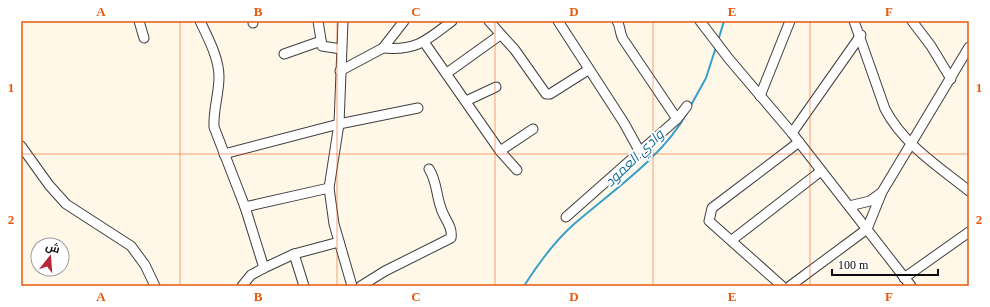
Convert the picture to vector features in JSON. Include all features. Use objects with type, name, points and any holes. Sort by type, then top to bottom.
[{"type":"street","points":[[139,21],[144,38]]},
{"type":"street","points":[[200,21],[209,41],[218,69],[218,88],[213,122],[218,141],[245,207],[264,268]]},
{"type":"street","points":[[318,21],[323,47],[341,49]]},
{"type":"street","points":[[343,21],[339,124],[329,188],[332,213],[352,286]]},
{"type":"street","points":[[340,72],[383,48],[404,21]]},
{"type":"street","points":[[383,48],[408,48],[424,42],[452,21]]},
{"type":"street","points":[[489,21],[515,50],[546,94],[550,94],[588,70]]},
{"type":"street","points":[[558,21],[588,70],[624,123],[640,152]]},
{"type":"street","points":[[700,21],[729,59],[792,133],[904,278],[912,286]]},
{"type":"street","points":[[760,96],[790,21]]},
{"type":"street","points":[[854,21],[885,109],[892,123],[910,145],[969,191]]},
{"type":"street","points":[[912,21],[931,46],[951,79]]},
{"type":"street","points":[[622,23],[620,33],[623,39],[677,119]]},
{"type":"street","points":[[447,73],[500,35]]},
{"type":"street","points":[[792,133],[860,36]]},
{"type":"street","points":[[284,54],[321,42]]},
{"type":"street","points":[[424,42],[500,151],[517,170]]},
{"type":"street","points":[[790,286],[867,229],[882,192],[969,47]]},
{"type":"street","points":[[466,101],[496,87]]},
{"type":"street","points":[[566,217],[677,119],[688,106]]},
{"type":"street","points":[[224,154],[339,124],[418,108]]},
{"type":"street","points":[[500,151],[533,128]]},
{"type":"street","points":[[782,286],[732,240],[709,222],[712,208],[799,142]]},
{"type":"street","points":[[21,146],[49,185],[62,200],[130,246],[145,265],[155,286]]},
{"type":"street","points":[[361,286],[385,271],[451,238],[450,227],[441,210],[435,181],[429,169]]},
{"type":"street","points":[[732,240],[821,171]]},
{"type":"street","points":[[245,207],[329,188]]},
{"type":"street","points":[[849,206],[870,201],[882,192]]},
{"type":"street","points":[[904,278],[969,232]]},
{"type":"street","points":[[242,286],[252,275],[294,254],[339,242]]},
{"type":"street","points":[[294,254],[304,286]]},
{"type":"waterway","name":"وادي العمود","points":[[718,41],[724,21]]},
{"type":"waterway","name":"وادي العمود","points":[[690,107],[706,78],[716,47]]},
{"type":"waterway","name":"وادي العمود","points":[[524,286],[552,246],[573,225],[650,159],[677,129],[687,113]]}]
